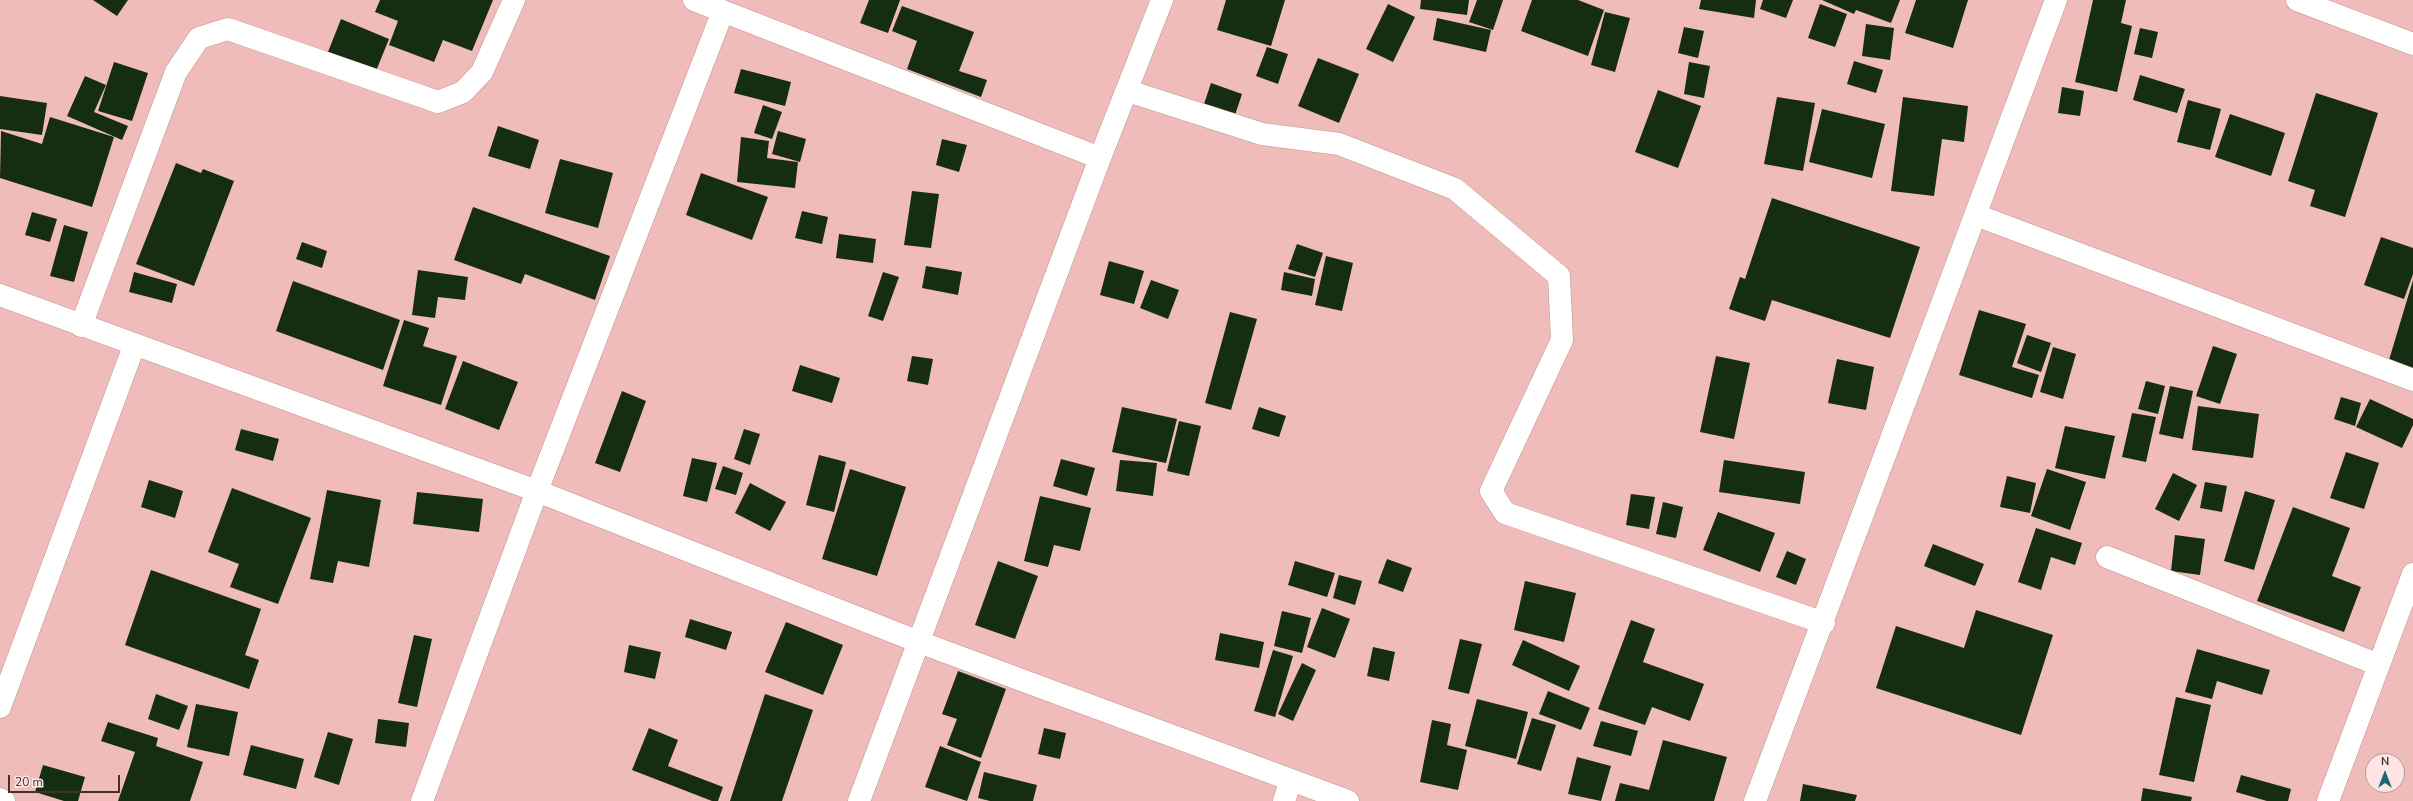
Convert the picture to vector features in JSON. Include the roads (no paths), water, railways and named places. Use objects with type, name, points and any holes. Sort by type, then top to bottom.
[{"type":"street","points":[[82,326],[176,72],[199,38],[228,29],[438,102],[463,92],[482,72],[514,0]]},
{"type":"street","points":[[694,0],[1100,158]]},
{"type":"street","points":[[859,801],[1100,158],[1128,91],[1162,0]]},
{"type":"street","points":[[1755,801],[1824,623],[2056,0]]},
{"type":"street","points":[[2297,0],[2413,44]]},
{"type":"street","points":[[422,801],[537,491],[723,11]]},
{"type":"street","points":[[1128,91],[1262,134],[1339,144],[1455,190],[1559,276],[1562,340],[1491,491],[1505,514],[1824,623]]},
{"type":"street","points":[[1976,215],[2413,380]]},
{"type":"street","points":[[0,295],[134,346],[537,491],[919,642],[1348,801]]},
{"type":"street","points":[[0,708],[134,346]]},
{"type":"street","points":[[2108,558],[2380,665]]},
{"type":"street","points":[[2328,801],[2380,665],[2405,618],[2413,574]]},
{"type":"street","points":[[1284,801],[1292,780]]},
{"type":"street","points":[[0,799],[4,801]]}]
